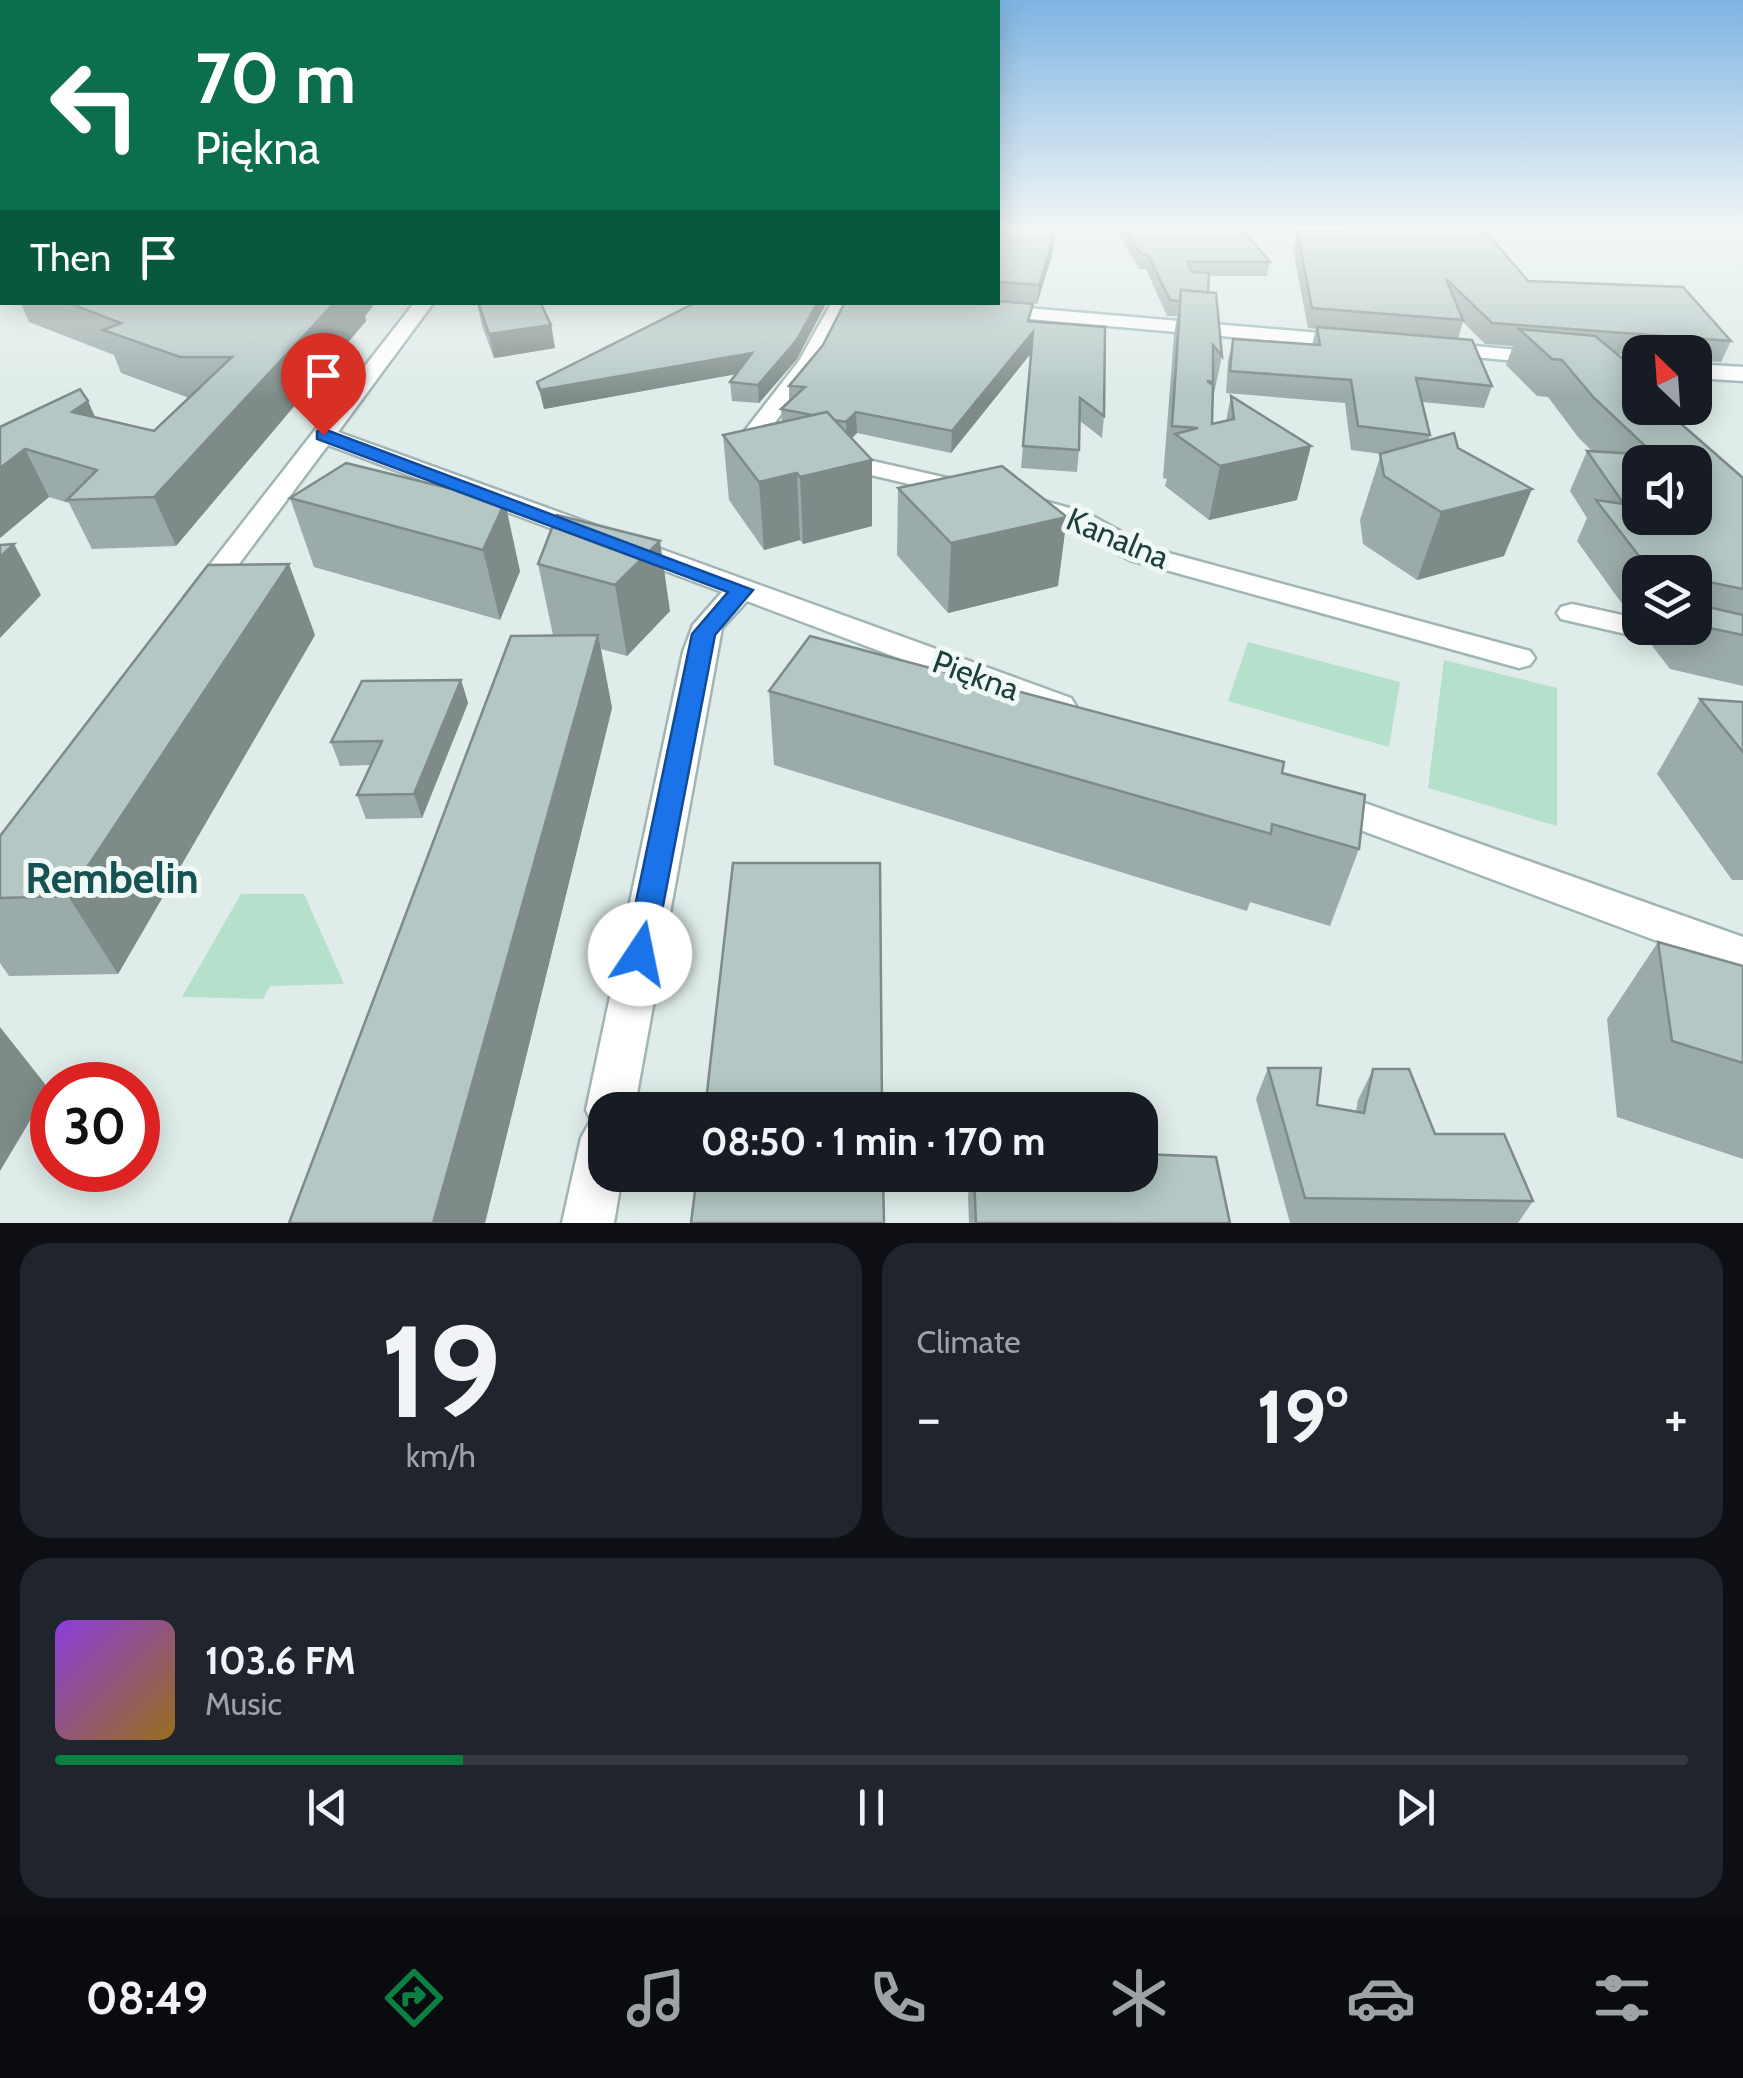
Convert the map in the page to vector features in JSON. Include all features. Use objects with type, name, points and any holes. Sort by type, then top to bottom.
[{"type":"street","points":[[178,626],[423,305]]},
{"type":"street","name":"Kanalna","points":[[840,305],[809,363],[758,426],[755,433],[761,442],[1064,513],[1140,554],[1519,658]]},
{"type":"street","points":[[978,309],[1371,343]]},
{"type":"street","points":[[1410,347],[1622,365]]},
{"type":"street","points":[[1712,372],[1743,374]]},
{"type":"street","name":"Piękna","points":[[323,435],[1090,717]]},
{"type":"street","points":[[273,502],[337,477],[412,470]]},
{"type":"street","points":[[613,1092],[699,652],[708,625],[742,590]]},
{"type":"street","points":[[1572,613],[1743,651]]},
{"type":"street","points":[[1292,790],[1743,955]]},
{"type":"street","points":[[588,1223],[594,1192]]},
{"type":"green space","points":[[1248,642],[1400,682],[1389,747],[1228,701]]},
{"type":"green space","points":[[1444,660],[1557,688],[1557,826],[1428,788]]},
{"type":"green space","points":[[241,894],[304,894],[344,984],[270,986],[263,999],[182,997]]},
{"type":"building","points":[[1162,284],[1208,284],[1208,293],[1181,290],[1180,301],[1170,300]]},
{"type":"building","points":[[1307,284],[1448,284],[1463,320],[1312,308]]},
{"type":"building","points":[[1451,284],[1683,287],[1731,341],[1712,340],[1712,335],[1651,335],[1492,323]]},
{"type":"building","points":[[1181,290],[1216,293],[1222,356],[1213,345],[1213,382],[1207,381],[1213,385],[1212,424],[1234,419],[1231,396],[1311,446],[1220,466],[1175,434],[1198,428],[1172,426]]},
{"type":"building","points":[[1000,301],[1033,304],[1028,321],[1105,327],[1104,416],[1080,398],[1079,450],[1023,446],[1033,332],[952,431],[856,412],[846,422],[834,420],[827,412],[812,415],[781,409],[805,387],[789,386],[823,345],[843,305],[1000,305]]},
{"type":"building","points":[[74,305],[332,305],[154,497],[67,500],[97,470],[25,449],[0,468],[0,427],[80,389],[88,401],[72,412],[154,431],[232,357],[180,357],[103,330],[121,323]]},
{"type":"building","points":[[479,305],[541,305],[551,325],[489,334]]},
{"type":"building","points":[[691,305],[816,305],[796,341],[758,385],[730,382],[752,353],[540,390],[537,382]]},
{"type":"building","points":[[1317,327],[1472,340],[1492,386],[1416,378],[1430,435],[1358,426],[1351,380],[1230,371],[1233,339],[1320,345]]},
{"type":"building","points":[[1519,329],[1595,336],[1622,358],[1622,424],[1594,398],[1562,360],[1552,359]]},
{"type":"building","points":[[827,412],[872,460],[759,482],[723,435]]},
{"type":"building","points":[[1623,425],[1682,425],[1705,445],[1644,445]]},
{"type":"building","points":[[1454,433],[1458,448],[1532,489],[1441,512],[1384,476],[1380,454]]},
{"type":"building","points":[[1587,451],[1622,453],[1622,501]]},
{"type":"building","points":[[1712,451],[1743,478],[1743,589],[1712,583],[1712,555],[1638,555],[1623,535],[1712,535]]},
{"type":"building","points":[[346,463],[505,502],[483,550],[290,498]]},
{"type":"building","points":[[1002,466],[1067,517],[951,543],[898,488]]},
{"type":"building","points":[[1596,500],[1622,504],[1622,534]]},
{"type":"building","points":[[557,515],[660,541],[615,585],[538,564]]},
{"type":"building","points":[[14,544],[0,557],[0,545]]},
{"type":"building","points":[[289,564],[68,896],[0,898],[0,836],[208,565]]},
{"type":"building","points":[[1712,608],[1743,615],[1743,635],[1712,629]]},
{"type":"building","points":[[598,635],[433,1223],[289,1223],[511,636]]},
{"type":"building","points":[[810,636],[1284,762],[1282,773],[1365,795],[1359,849],[1272,824],[1271,834],[769,691]]},
{"type":"building","points":[[461,680],[414,794],[357,795],[382,741],[331,742],[362,681]]},
{"type":"building","points":[[1700,699],[1743,702],[1743,752]]},
{"type":"building","points":[[733,863],[880,863],[882,1092],[707,1092]]},
{"type":"building","points":[[1658,942],[1743,966],[1743,1063],[1672,1041]]},
{"type":"building","points":[[1268,1068],[1321,1068],[1317,1105],[1364,1113],[1373,1069],[1409,1069],[1435,1134],[1504,1134],[1533,1201],[1305,1198]]},
{"type":"building","points":[[1158,1155],[1216,1157],[1230,1223],[976,1223],[975,1192],[1158,1192]]},
{"type":"building","points":[[695,1192],[883,1192],[884,1223],[691,1223]]},
{"type":"district","name":"Rembelin","points":[[112,878]]},
{"type":"route","points":[[323,435],[742,590],[713,618],[704,634],[640,954]]}]
